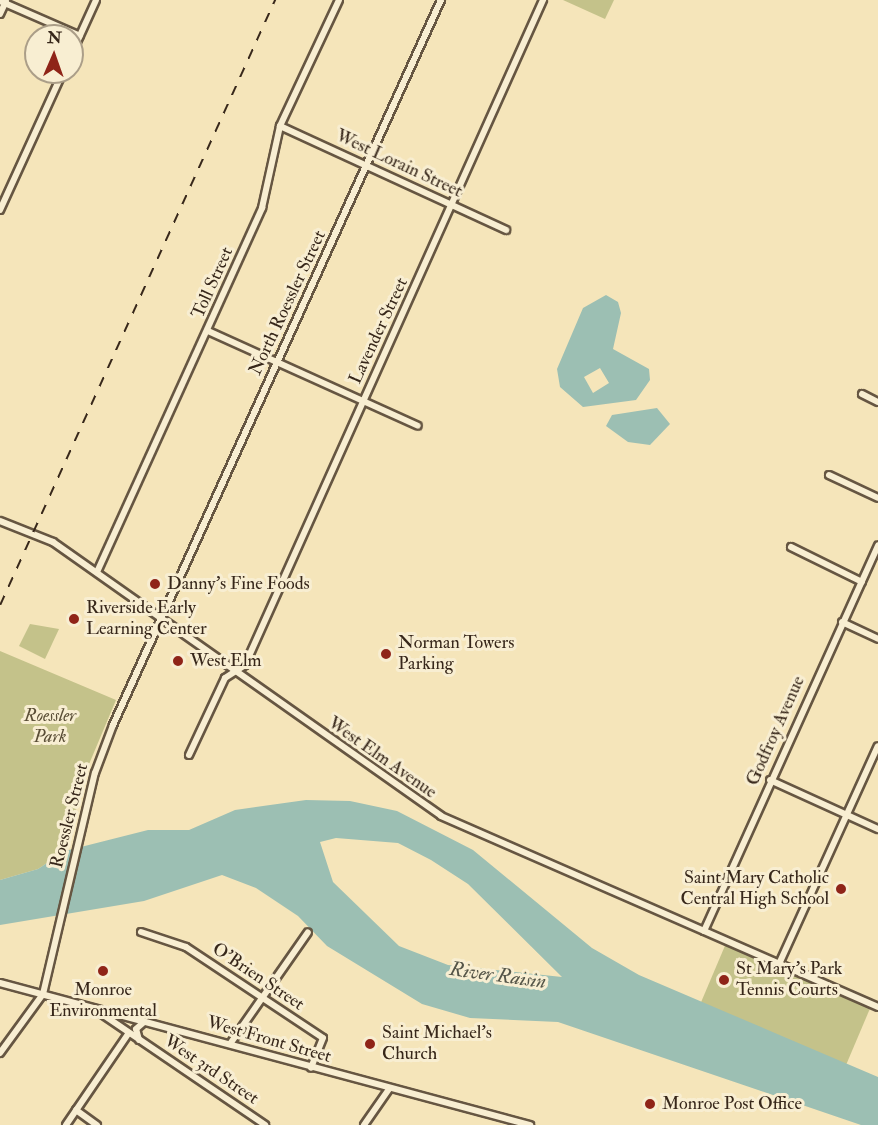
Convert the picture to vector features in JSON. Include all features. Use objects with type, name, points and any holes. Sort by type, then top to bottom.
[{"type":"street","points":[[84,27],[96,0]]},
{"type":"street","name":"Toll Street","points":[[97,572],[208,331],[268,191],[280,126],[339,0]]},
{"type":"street","name":"North Roessler Street","points":[[161,618],[368,166],[441,0]]},
{"type":"street","name":"Lavender Street","points":[[189,755],[225,678],[238,671],[453,206],[543,0]]},
{"type":"street","points":[[0,14],[4,2],[53,24]]},
{"type":"street","points":[[0,210],[58,84]]},
{"type":"street","name":"West Lorain Street","points":[[280,126],[506,230]]},
{"type":"street","points":[[208,331],[418,426]]},
{"type":"street","points":[[862,394],[878,402]]},
{"type":"street","points":[[829,475],[878,498]]},
{"type":"street","name":"West Elm Avenue","points":[[0,521],[53,542],[441,816],[878,1007]]},
{"type":"street","name":"Godfroy Avenue","points":[[704,931],[770,780],[878,545]]},
{"type":"street","points":[[791,547],[862,582]]},
{"type":"street","name":"Roessler Street","points":[[43,994],[81,830],[103,752],[161,618]]},
{"type":"street","points":[[842,622],[878,639]]},
{"type":"street","points":[[779,964],[878,746]]},
{"type":"street","points":[[770,780],[878,830]]},
{"type":"street","name":"O'Brien Street","points":[[141,932],[186,947],[262,1000],[323,1038],[311,1068]]},
{"type":"street","points":[[230,1044],[308,932]]},
{"type":"street","name":"West Front Street","points":[[0,983],[530,1125]]},
{"type":"street","points":[[0,1053],[43,994]]},
{"type":"street","name":"West 3rd Street","points":[[96,1010],[128,1034],[265,1125]]},
{"type":"street","name":"West 3rd Street","points":[[139,1040],[136,1029],[144,1022]]},
{"type":"street","points":[[66,1125],[128,1034]]},
{"type":"street","points":[[364,1125],[389,1089]]},
{"type":"street","points":[[76,1110],[97,1125]]},
{"type":"green space","points":[[563,0],[614,0],[605,19]]},
{"type":"green space","points":[[30,624],[59,629],[45,659],[19,646]]},
{"type":"green space","name":"Roessler Park","points":[[0,651],[116,700],[87,769],[65,851],[38,869],[0,880]]},
{"type":"green space","points":[[727,941],[872,1003],[845,1067],[700,1005]]},
{"type":"water","points":[[606,295],[618,302],[621,313],[613,349],[649,369],[650,380],[636,400],[583,407],[560,387],[557,369],[583,308]],"holes":[[[600,368],[609,383],[593,393],[584,377]]]},
{"type":"water","points":[[657,408],[670,424],[650,445],[628,442],[606,426],[612,415]]},
{"type":"water","name":"River Raisin","points":[[306,800],[350,801],[397,811],[473,850],[592,948],[639,975],[878,1077],[878,1125],[861,1125],[558,1022],[470,1018],[422,1004],[327,946],[298,916],[256,888],[222,875],[144,901],[0,925],[0,880],[38,869],[65,851],[148,830],[189,830],[235,810]],"holes":[[[336,838],[398,843],[431,860],[468,884],[562,977],[448,965],[399,946],[333,882],[320,842]]]},
{"type":"railway","points":[[0,605],[275,0]]},
{"type":"place","name":"Danny's Fine Foods","points":[[155,584]]},
{"type":"place","name":"Riverside Early Learning Center","points":[[74,619]]},
{"type":"place","name":"Norman Towers Parking","points":[[386,654]]},
{"type":"place","name":"West Elm","points":[[178,661]]},
{"type":"place","name":"Saint Mary Catholic Central High School","points":[[841,889]]},
{"type":"place","name":"Monroe Environmental","points":[[103,971]]},
{"type":"place","name":"St Mary's Park Tennis Courts","points":[[724,980]]},
{"type":"place","name":"Saint Michael's Church","points":[[370,1044]]},
{"type":"place","name":"Monroe Post Office","points":[[650,1104]]}]
